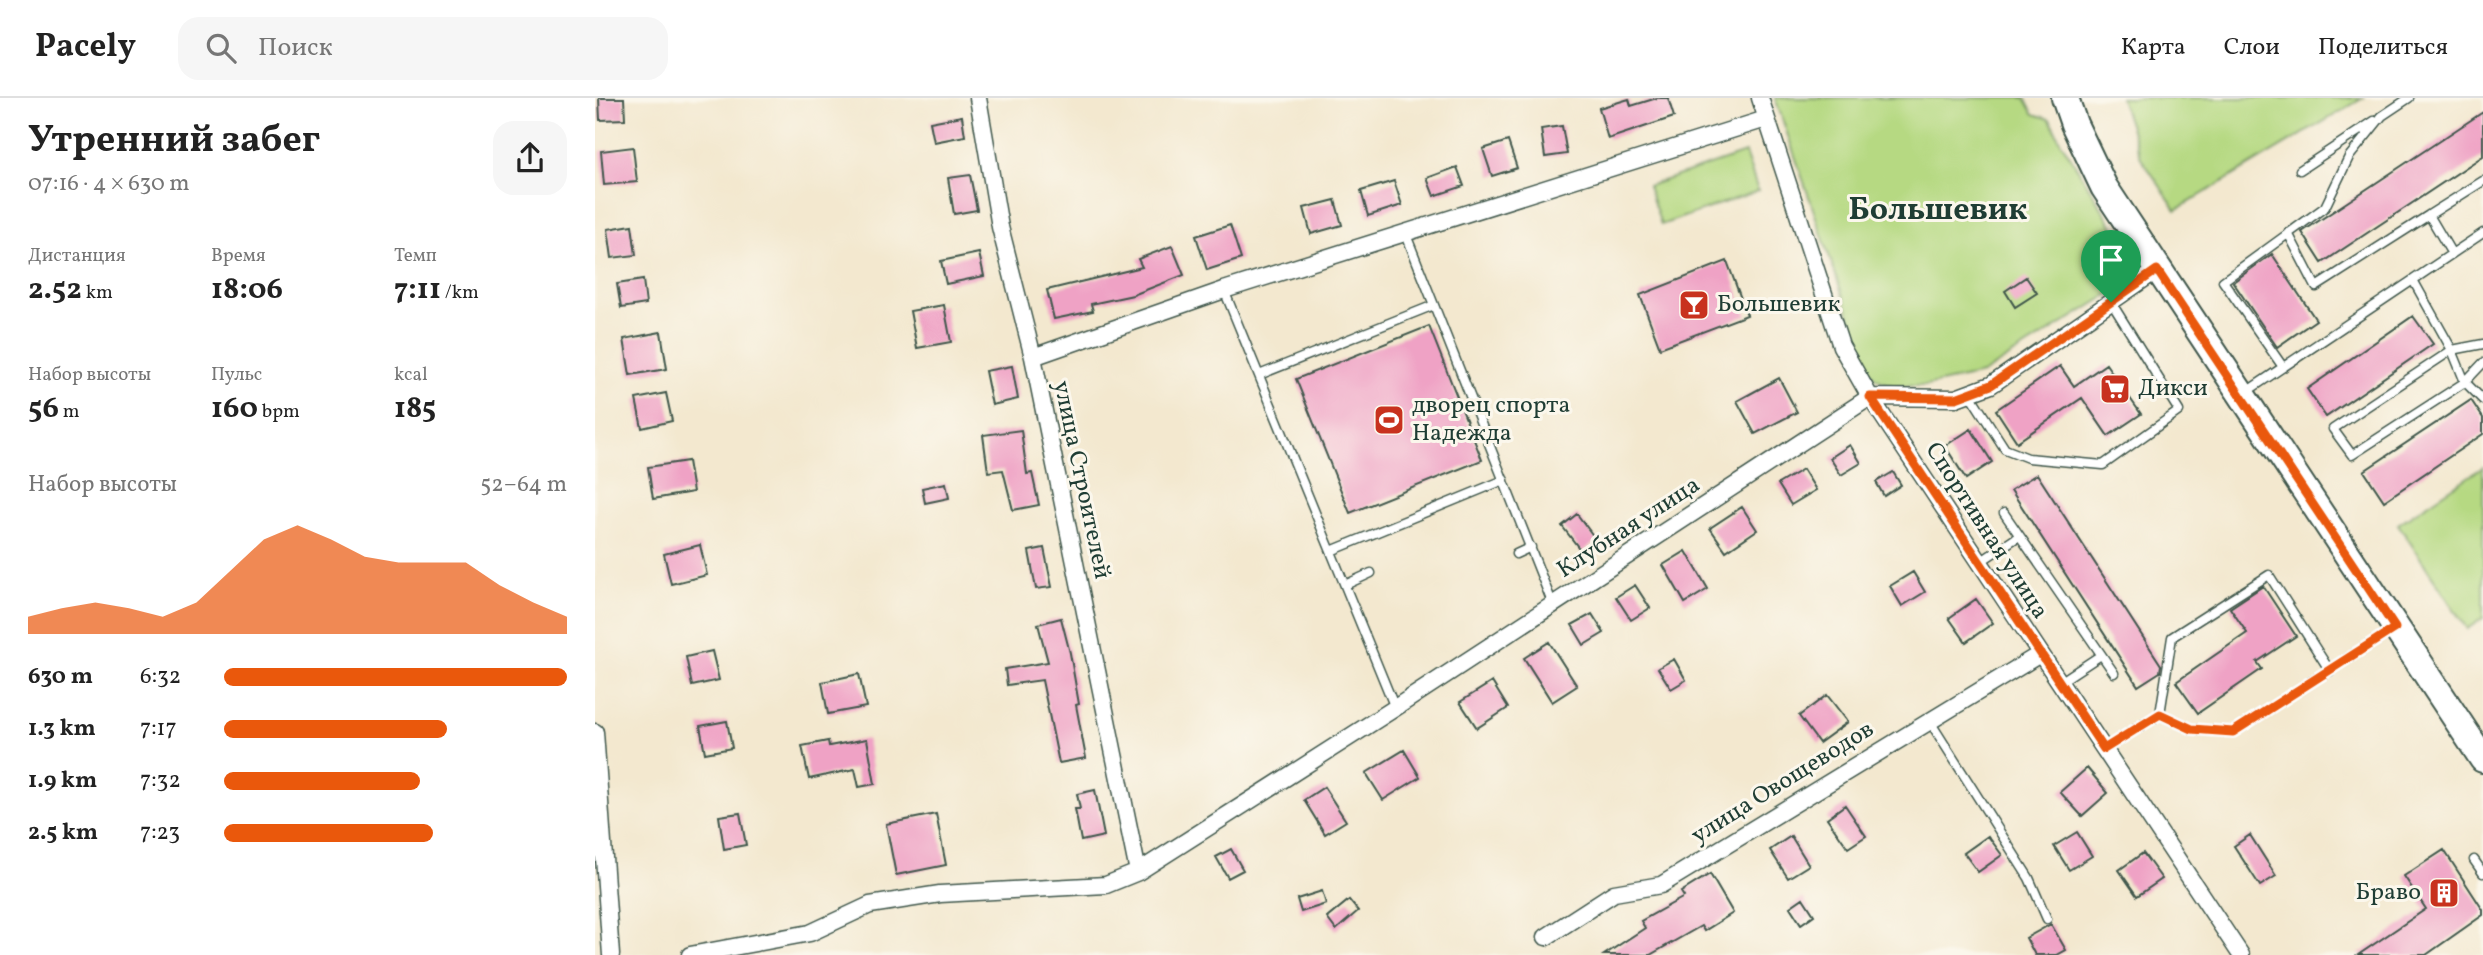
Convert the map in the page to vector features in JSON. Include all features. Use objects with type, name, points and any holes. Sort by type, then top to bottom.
[{"type":"main road","points":[[2065,98],[2074,124],[2104,187],[2395,628],[2471,732],[2483,759]]},
{"type":"street","name":"улица Строителей","points":[[978,98],[1000,227],[1033,356],[1138,872]]},
{"type":"street","name":"Спортивная улица","points":[[1760,98],[1841,346],[1870,397],[2241,955]]},
{"type":"street","points":[[1033,356],[1224,290],[1766,118]]},
{"type":"street","points":[[1870,397],[1956,398],[1991,385],[2157,270]]},
{"type":"street","name":"Клубная улица","points":[[690,955],[810,933],[870,905],[940,894],[1106,885],[1138,872],[1395,708],[1870,397]]},
{"type":"street","name":"улица Овощеводов","points":[[1546,937],[1614,893],[1661,885],[2040,654]]},
{"type":"street","points":[[595,732],[611,955]]},
{"type":"lane","points":[[2300,170],[2409,98]]},
{"type":"lane","points":[[2283,367],[2223,281],[2325,207],[2349,157],[2382,116]]},
{"type":"lane","points":[[2288,233],[2316,287],[2483,181]]},
{"type":"lane","points":[[2429,215],[2452,254]]},
{"type":"lane","points":[[1405,232],[1553,605]]},
{"type":"lane","points":[[2240,396],[2483,233]]},
{"type":"lane","points":[[2413,280],[2452,351],[2465,382],[2483,400]]},
{"type":"lane","points":[[1224,290],[1395,708]]},
{"type":"lane","points":[[1969,393],[2005,449],[2028,458],[2103,464],[2179,411],[2111,302]]},
{"type":"lane","points":[[1259,375],[1434,305]]},
{"type":"lane","points":[[2483,344],[2452,351],[2333,429],[2352,454],[2465,382],[2483,363]]},
{"type":"lane","points":[[1331,551],[1504,480]]},
{"type":"lane","points":[[2004,513],[2114,673]]},
{"type":"lane","points":[[1980,562],[2019,536]]},
{"type":"lane","points":[[1516,554],[1531,547]]},
{"type":"lane","points":[[1345,585],[1371,573]]},
{"type":"lane","points":[[2104,749],[2160,714],[2172,637],[2269,575],[2330,671]]},
{"type":"lane","points":[[2160,714],[2192,729],[2233,732],[2395,628]]},
{"type":"lane","points":[[2059,682],[2101,655]]},
{"type":"lane","points":[[1929,720],[2029,878],[2047,919]]},
{"type":"lane","points":[[2474,860],[2483,873]]},
{"type":"green space","points":[[1775,98],[2025,98],[2034,114],[2050,119],[2060,140],[2130,254],[2137,277],[1982,374],[1926,386],[1891,386],[1875,378],[1867,366]]},
{"type":"green space","points":[[2120,98],[2363,98],[2176,210],[2140,156]]},
{"type":"green space","points":[[1745,153],[1758,191],[1661,225],[1648,186]]},
{"type":"green space","points":[[2483,467],[2483,618],[2467,629],[2398,524]]},
{"type":"building","points":[[599,98],[624,98],[625,119],[600,120]]},
{"type":"building","points":[[1657,98],[1668,98],[1674,117],[1608,139],[1599,108],[1629,99],[1631,106]]},
{"type":"building","points":[[2483,112],[2483,156],[2322,263],[2302,232]]},
{"type":"building","points":[[962,116],[965,136],[934,142],[930,122]]},
{"type":"building","points":[[1562,126],[1567,154],[1545,157],[1541,129]]},
{"type":"building","points":[[1508,141],[1517,168],[1492,176],[1483,149]]},
{"type":"building","points":[[633,147],[637,182],[604,185],[601,151]]},
{"type":"building","points":[[1457,167],[1464,186],[1434,196],[1427,178]]},
{"type":"building","points":[[970,175],[977,210],[954,214],[948,178]]},
{"type":"building","points":[[1394,181],[1402,205],[1368,216],[1361,191]]},
{"type":"building","points":[[1335,200],[1342,225],[1311,234],[1304,208]]},
{"type":"building","points":[[632,225],[636,255],[612,258],[608,229]]},
{"type":"building","points":[[1230,225],[1241,259],[1207,270],[1196,236]]},
{"type":"building","points":[[1172,246],[1184,275],[1133,295],[1091,304],[1093,311],[1054,319],[1047,290],[1142,267],[1138,259]]},
{"type":"building","points":[[979,253],[984,276],[946,284],[941,261]]},
{"type":"building","points":[[2272,254],[2316,320],[2277,347],[2233,282]]},
{"type":"building","name":"Большевик","points":[[1727,261],[1747,315],[1660,348],[1640,295]]},
{"type":"building","points":[[2026,277],[2037,293],[2015,307],[2005,291]]},
{"type":"building","points":[[643,280],[646,304],[621,308],[617,284]]},
{"type":"building","points":[[944,305],[951,342],[917,348],[910,311]]},
{"type":"building","points":[[2413,316],[2433,344],[2326,417],[2307,389]]},
{"type":"building","name":"дворец спорта Надежда","points":[[1429,326],[1482,460],[1350,513],[1296,379]]},
{"type":"building","points":[[661,332],[667,369],[630,375],[624,339]]},
{"type":"building","points":[[2106,364],[2141,414],[2108,436],[2082,398],[2017,442],[1996,410],[2060,366],[2074,386]]},
{"type":"building","points":[[1012,366],[1018,399],[992,405],[985,371]]},
{"type":"building","points":[[1779,378],[1797,412],[1755,434],[1737,401]]},
{"type":"building","points":[[666,393],[672,421],[642,428],[636,399]]},
{"type":"building","points":[[2471,400],[2483,418],[2483,434],[2384,501],[2364,471]]},
{"type":"building","points":[[1971,429],[1992,462],[1966,479],[1945,446]]},
{"type":"building","points":[[1021,430],[1027,474],[1032,473],[1039,505],[1013,510],[1003,470],[988,472],[983,435]]},
{"type":"building","points":[[1850,445],[1861,463],[1841,475],[1830,458]]},
{"type":"building","points":[[688,461],[693,492],[653,499],[648,467]]},
{"type":"building","points":[[1803,469],[1816,490],[1791,505],[1778,484]]},
{"type":"building","points":[[1893,472],[1901,485],[1884,496],[1876,482]]},
{"type":"building","points":[[2037,474],[2161,665],[2160,672],[2138,686],[2011,490]]},
{"type":"building","points":[[946,483],[949,498],[925,503],[922,488]]},
{"type":"building","points":[[1742,507],[1757,530],[1726,551],[1710,528]]},
{"type":"building","points":[[1577,514],[1597,541],[1582,552],[1562,526]]},
{"type":"building","points":[[700,545],[707,575],[671,584],[664,554]]},
{"type":"building","points":[[1044,548],[1052,587],[1036,589],[1029,551]]},
{"type":"building","points":[[1686,551],[1708,589],[1685,603],[1663,565]]},
{"type":"building","points":[[1913,572],[1925,592],[1902,606],[1890,586]]},
{"type":"building","points":[[1635,585],[1650,608],[1631,620],[1616,597]]},
{"type":"building","points":[[2263,586],[2296,636],[2257,662],[2262,669],[2198,713],[2176,682],[2247,633],[2230,608]]},
{"type":"building","points":[[1976,599],[1993,623],[1966,642],[1949,618]]},
{"type":"building","points":[[1592,614],[1604,633],[1584,645],[1572,625]]},
{"type":"building","points":[[1061,618],[1070,653],[1086,758],[1059,763],[1042,680],[1007,685],[1005,669],[1048,662],[1038,624]]},
{"type":"building","points":[[1549,642],[1577,686],[1552,702],[1524,658]]},
{"type":"building","points":[[712,651],[719,680],[692,686],[686,657]]},
{"type":"building","points":[[1674,659],[1686,680],[1671,689],[1658,668]]},
{"type":"building","points":[[859,674],[866,707],[828,714],[822,682]]},
{"type":"building","points":[[1492,682],[1508,708],[1477,728],[1460,702]]},
{"type":"building","points":[[1827,695],[1848,722],[1819,743],[1799,716]]},
{"type":"building","points":[[727,721],[732,748],[705,753],[700,726]]},
{"type":"building","points":[[867,739],[875,784],[859,787],[855,769],[809,779],[802,746],[828,741],[829,746]]},
{"type":"building","points":[[1404,750],[1420,777],[1383,800],[1366,773]]},
{"type":"building","points":[[2087,768],[2108,793],[2082,816],[2060,792]]},
{"type":"building","points":[[1324,787],[1346,821],[1325,834],[1304,800]]},
{"type":"building","points":[[1095,790],[1104,836],[1081,841],[1075,809],[1080,809],[1077,794]]},
{"type":"building","points":[[1845,805],[1866,836],[1848,848],[1827,818]]},
{"type":"building","points":[[740,813],[746,845],[724,849],[719,816]]},
{"type":"building","points":[[936,814],[946,865],[896,875],[886,824]]},
{"type":"building","points":[[2077,832],[2092,856],[2069,870],[2054,846]]},
{"type":"building","points":[[2250,835],[2276,876],[2260,886],[2234,846]]},
{"type":"building","points":[[1791,836],[1809,865],[1788,878],[1770,850]]},
{"type":"building","points":[[1988,836],[2002,855],[1978,872],[1964,853]]},
{"type":"building","points":[[1231,849],[1243,870],[1228,878],[1216,857]]},
{"type":"building","name":"Браво","points":[[2444,850],[2483,910],[2483,915],[2426,955],[2358,955],[2426,909],[2404,876]]},
{"type":"building","points":[[2143,853],[2162,879],[2137,896],[2119,870]]},
{"type":"building","points":[[1710,874],[1733,913],[1704,931],[1701,926],[1650,955],[1604,955],[1645,928],[1641,921],[1684,897],[1681,892]]},
{"type":"building","points":[[1322,891],[1326,904],[1301,912],[1297,899]]},
{"type":"building","points":[[1803,898],[1814,915],[1801,924],[1790,907]]},
{"type":"building","points":[[1349,900],[1358,911],[1336,930],[1327,918]]},
{"type":"building","points":[[2051,924],[2066,950],[2057,955],[2035,955],[2026,938]]},
{"type":"place","name":"Большевик","points":[[1694,305]]},
{"type":"place","name":"Дикси","points":[[2115,389]]},
{"type":"place","name":"дворец спорта Надежда","points":[[1389,420]]},
{"type":"place","name":"Браво","points":[[2444,893]]},
{"type":"district","name":"Большевик","points":[[1938,211]]},
{"type":"route","points":[[2157,270],[2395,628],[2233,732],[2192,729],[2160,714],[2104,749],[1870,397],[1956,398],[1991,385],[2111,302],[2157,270]]}]
